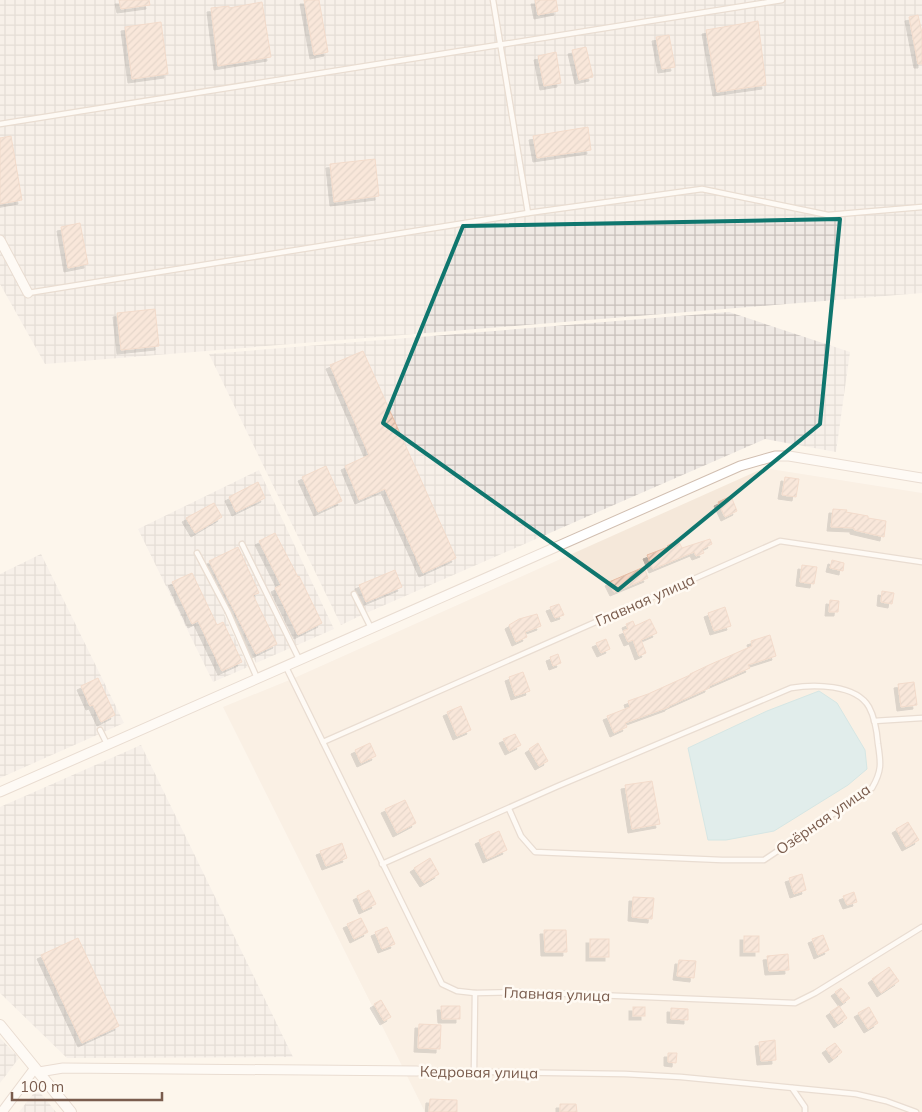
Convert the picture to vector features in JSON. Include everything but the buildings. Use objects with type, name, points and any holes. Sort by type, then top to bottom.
[{"type":"street","points":[[0,240],[28,293]]},
{"type":"street","points":[[0,792],[299,659],[759,459],[789,456],[922,478]]},
{"type":"street","points":[[0,1025],[71,1112]]},
{"type":"street","name":"Кедровая улица","points":[[37,1070],[63,1068],[418,1072]]},
{"type":"street","points":[[2,1112],[37,1070]]},
{"type":"lane","points":[[493,0],[528,213]]},
{"type":"lane","points":[[0,124],[782,0]]},
{"type":"lane","points":[[28,293],[528,213],[702,189],[828,215],[922,207]]},
{"type":"lane","name":"Главная улица","points":[[322,742],[780,541],[922,562]]},
{"type":"lane","points":[[242,544],[299,659]]},
{"type":"lane","points":[[197,553],[228,612],[258,678]]},
{"type":"lane","points":[[354,594],[371,628]]},
{"type":"lane","name":"Главная улица","points":[[285,666],[442,984],[457,991],[795,1003],[815,993],[922,927]]},
{"type":"lane","name":"Озёрная улица","points":[[382,864],[558,786],[791,688],[808,685],[826,685],[858,696],[868,706],[874,721],[880,762],[879,776],[872,788],[764,860],[535,852],[521,836],[509,808]]},
{"type":"lane","points":[[874,721],[922,718]]},
{"type":"lane","points":[[100,730],[107,744]]},
{"type":"lane","points":[[474,1072],[475,993]]},
{"type":"lane","name":"Кедровая улица","points":[[418,1072],[625,1074],[681,1077],[856,1094],[886,1101],[916,1112]]},
{"type":"lane","points":[[792,1088],[805,1107],[805,1112]]},
{"type":"highlighted area","points":[[840,219],[820,424],[618,590],[383,423],[463,226]]},
{"type":"shaded area","points":[[0,0],[922,0],[922,293],[45,364],[0,284]]},
{"type":"shaded area","points":[[729,312],[850,352],[836,452],[765,439],[341,625],[209,354]]},
{"type":"shaded area","points":[[764,468],[922,493],[922,1112],[425,1112],[223,707],[292,679]]},
{"type":"shaded area","points":[[259,470],[334,629],[256,663],[232,611],[224,614],[248,667],[213,682],[138,529]]},
{"type":"shaded area","points":[[41,554],[124,723],[0,778],[0,574]]},
{"type":"shaded area","points":[[141,745],[293,1057],[67,1058],[0,993],[0,807]]},
{"type":"shaded area","points":[[0,1038],[19,1058],[0,1083]]},
{"type":"shaded area","points":[[37,1089],[56,1112],[19,1112]]},
{"type":"water","points":[[819,691],[837,703],[865,750],[867,769],[848,785],[774,831],[726,840],[708,840],[688,748],[767,711]]}]
